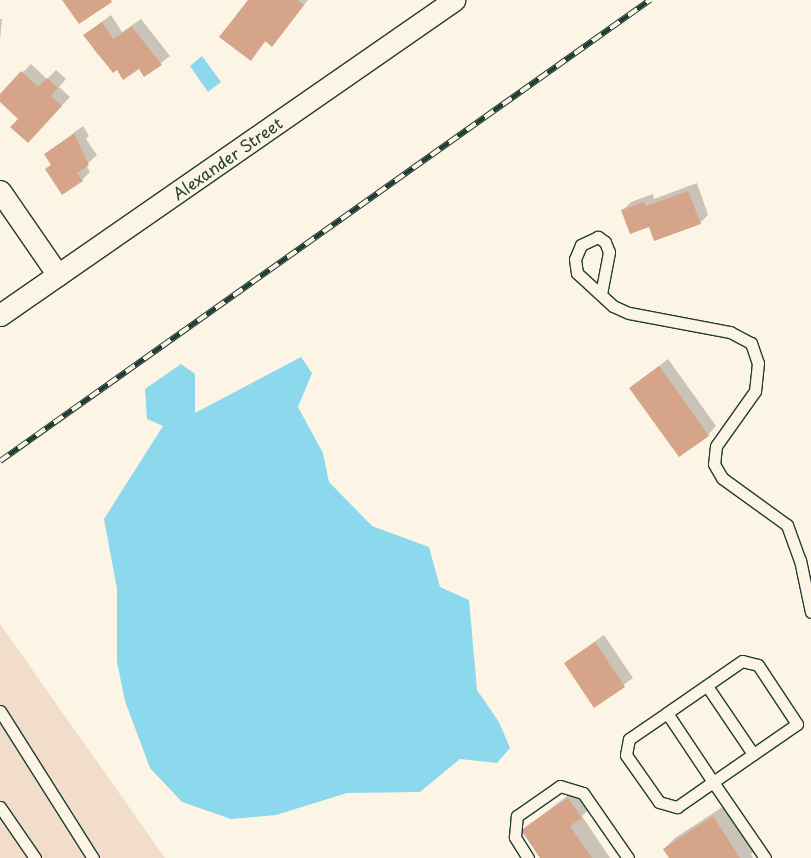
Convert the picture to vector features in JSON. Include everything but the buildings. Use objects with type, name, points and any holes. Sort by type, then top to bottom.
[{"type":"street","name":"Alexander Street","points":[[0,315],[446,2]]},
{"type":"street","points":[[0,192],[58,275]]},
{"type":"lane","points":[[601,294],[609,252],[605,242],[598,237],[581,245],[575,259],[577,272],[583,281],[601,294],[613,306],[629,313],[730,332],[751,343],[758,363],[755,391],[716,446],[714,464],[722,478],[787,525],[800,560],[811,612]]},
{"type":"lane","points":[[742,661],[758,666],[797,724],[677,807],[660,802],[626,755],[629,738],[667,713],[742,661]]},
{"type":"lane","points":[[706,686],[753,754]]},
{"type":"lane","points":[[0,711],[93,858]]},
{"type":"lane","points":[[667,713],[765,858]]},
{"type":"lane","points":[[528,858],[514,837],[517,816],[560,786],[583,793],[628,858]]},
{"type":"lane","points":[[0,806],[35,858]]},
{"type":"shaded area","points":[[0,624],[165,858],[0,858]]},
{"type":"water","points":[[202,56],[221,82],[208,92],[190,66]]},
{"type":"water","points":[[301,357],[312,373],[298,407],[323,453],[329,482],[372,526],[429,547],[440,587],[469,600],[477,690],[499,722],[510,748],[497,763],[460,759],[420,792],[347,793],[276,815],[231,819],[182,802],[150,768],[125,701],[117,662],[117,589],[104,519],[163,426],[147,419],[145,389],[181,364],[195,374],[195,413]]},
{"type":"railway","points":[[0,461],[650,0]]}]
